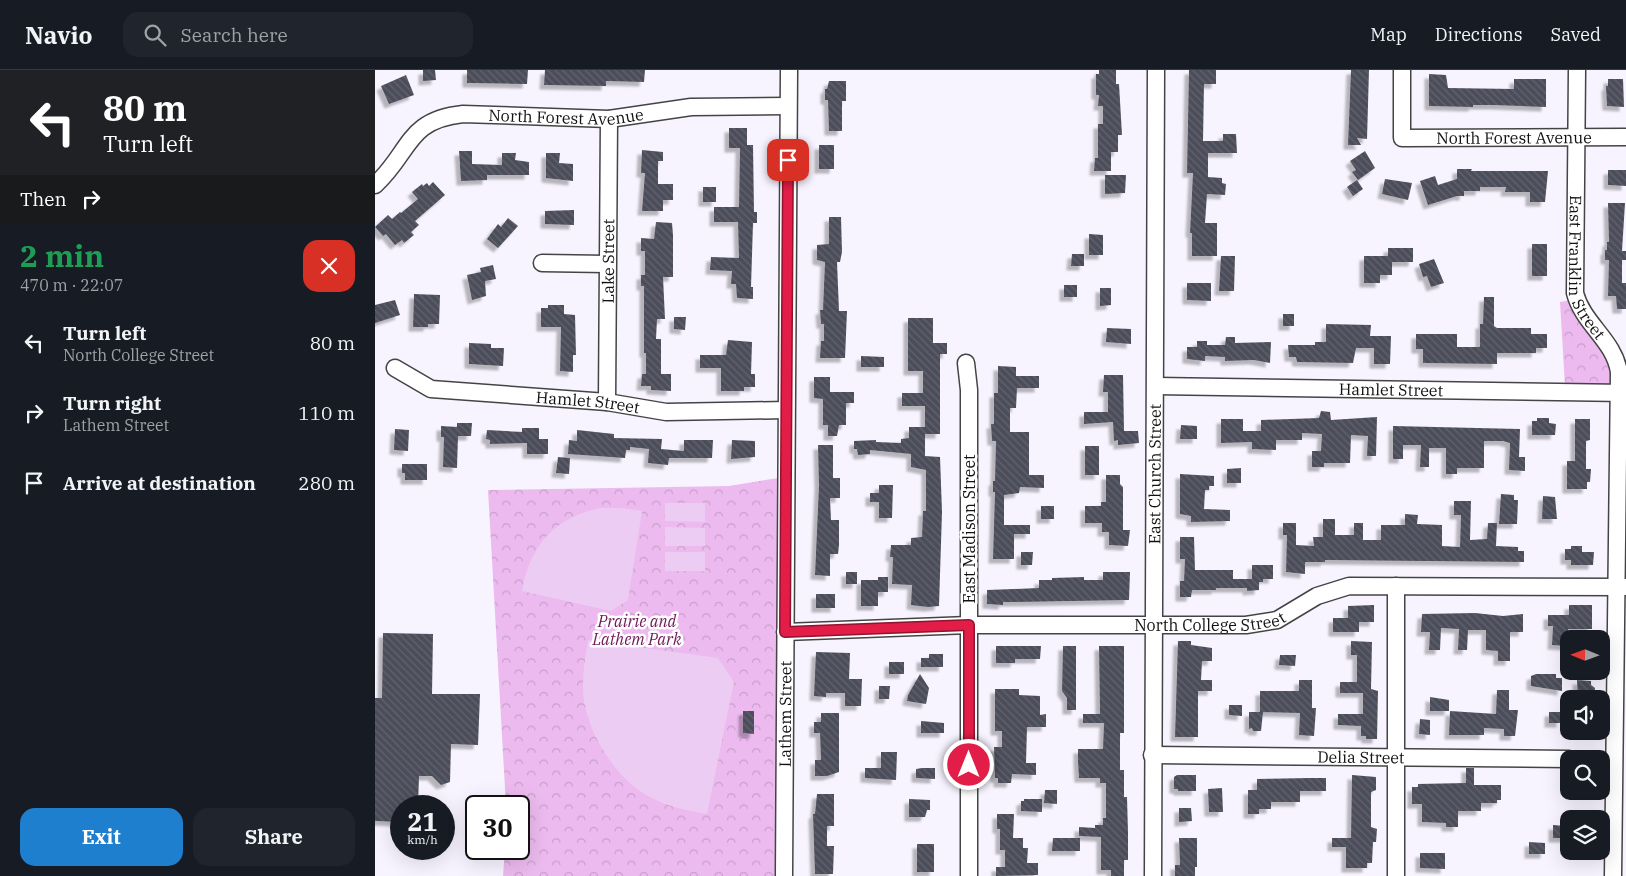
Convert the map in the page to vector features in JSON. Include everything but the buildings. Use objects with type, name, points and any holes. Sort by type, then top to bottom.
[{"type":"street","name":"Lathem Street","points":[[784,876],[789,70]]},
{"type":"street","name":"East Church Street","points":[[1153,876],[1156,70]]},
{"type":"street","name":"North Forest Avenue","points":[[1402,70],[1403,138],[1626,137]]},
{"type":"street","name":"East Franklin Street","points":[[1577,70],[1575,293],[1581,311],[1615,356],[1622,393],[1621,587],[1609,750]]},
{"type":"street","name":"North Forest Avenue","points":[[375,184],[388,173],[411,138],[430,121],[446,116],[463,114],[609,119],[691,107],[788,106]]},
{"type":"street","name":"Lake Street","points":[[607,402],[609,119]]},
{"type":"street","points":[[542,263],[607,264]]},
{"type":"street","name":"East Madison Street","points":[[966,363],[969,390],[969,876]]},
{"type":"street","name":"Hamlet Street","points":[[395,368],[431,389],[607,402],[667,412],[786,410]]},
{"type":"street","name":"Hamlet Street","points":[[1156,386],[1622,393]]},
{"type":"street","name":"North College Street","points":[[785,632],[969,625],[1257,624],[1285,616],[1317,596],[1338,588],[1360,585],[1621,587]]},
{"type":"street","points":[[1396,586],[1397,876]]},
{"type":"street","name":"Delia Street","points":[[1152,755],[1560,759]]},
{"type":"street","name":"East Franklin Street","points":[[1610,766],[1621,799],[1613,876]]},
{"type":"green space","points":[[1571,300],[1605,353],[1611,376],[1609,385],[1565,386],[1560,302]]},
{"type":"green space","name":"Prairie and Lathem Park","points":[[778,478],[775,876],[503,876],[504,860],[530,860],[530,795],[505,795],[488,490],[729,486]]},
{"type":"shaded area","points":[[665,503],[705,503],[705,522],[665,521]]},
{"type":"shaded area","points":[[601,508],[642,511],[628,600],[611,611],[522,591],[531,560],[547,536],[570,518]]},
{"type":"shaded area","points":[[665,527],[705,528],[705,546],[665,546]]},
{"type":"shaded area","points":[[665,552],[705,552],[705,571],[665,571]]},
{"type":"shaded area","points":[[588,640],[718,658],[734,682],[707,814],[679,808],[652,798],[628,781],[608,757],[592,729],[584,701],[583,678]]},
{"type":"route","points":[[788,160],[785,632],[969,625],[969,765]]}]
